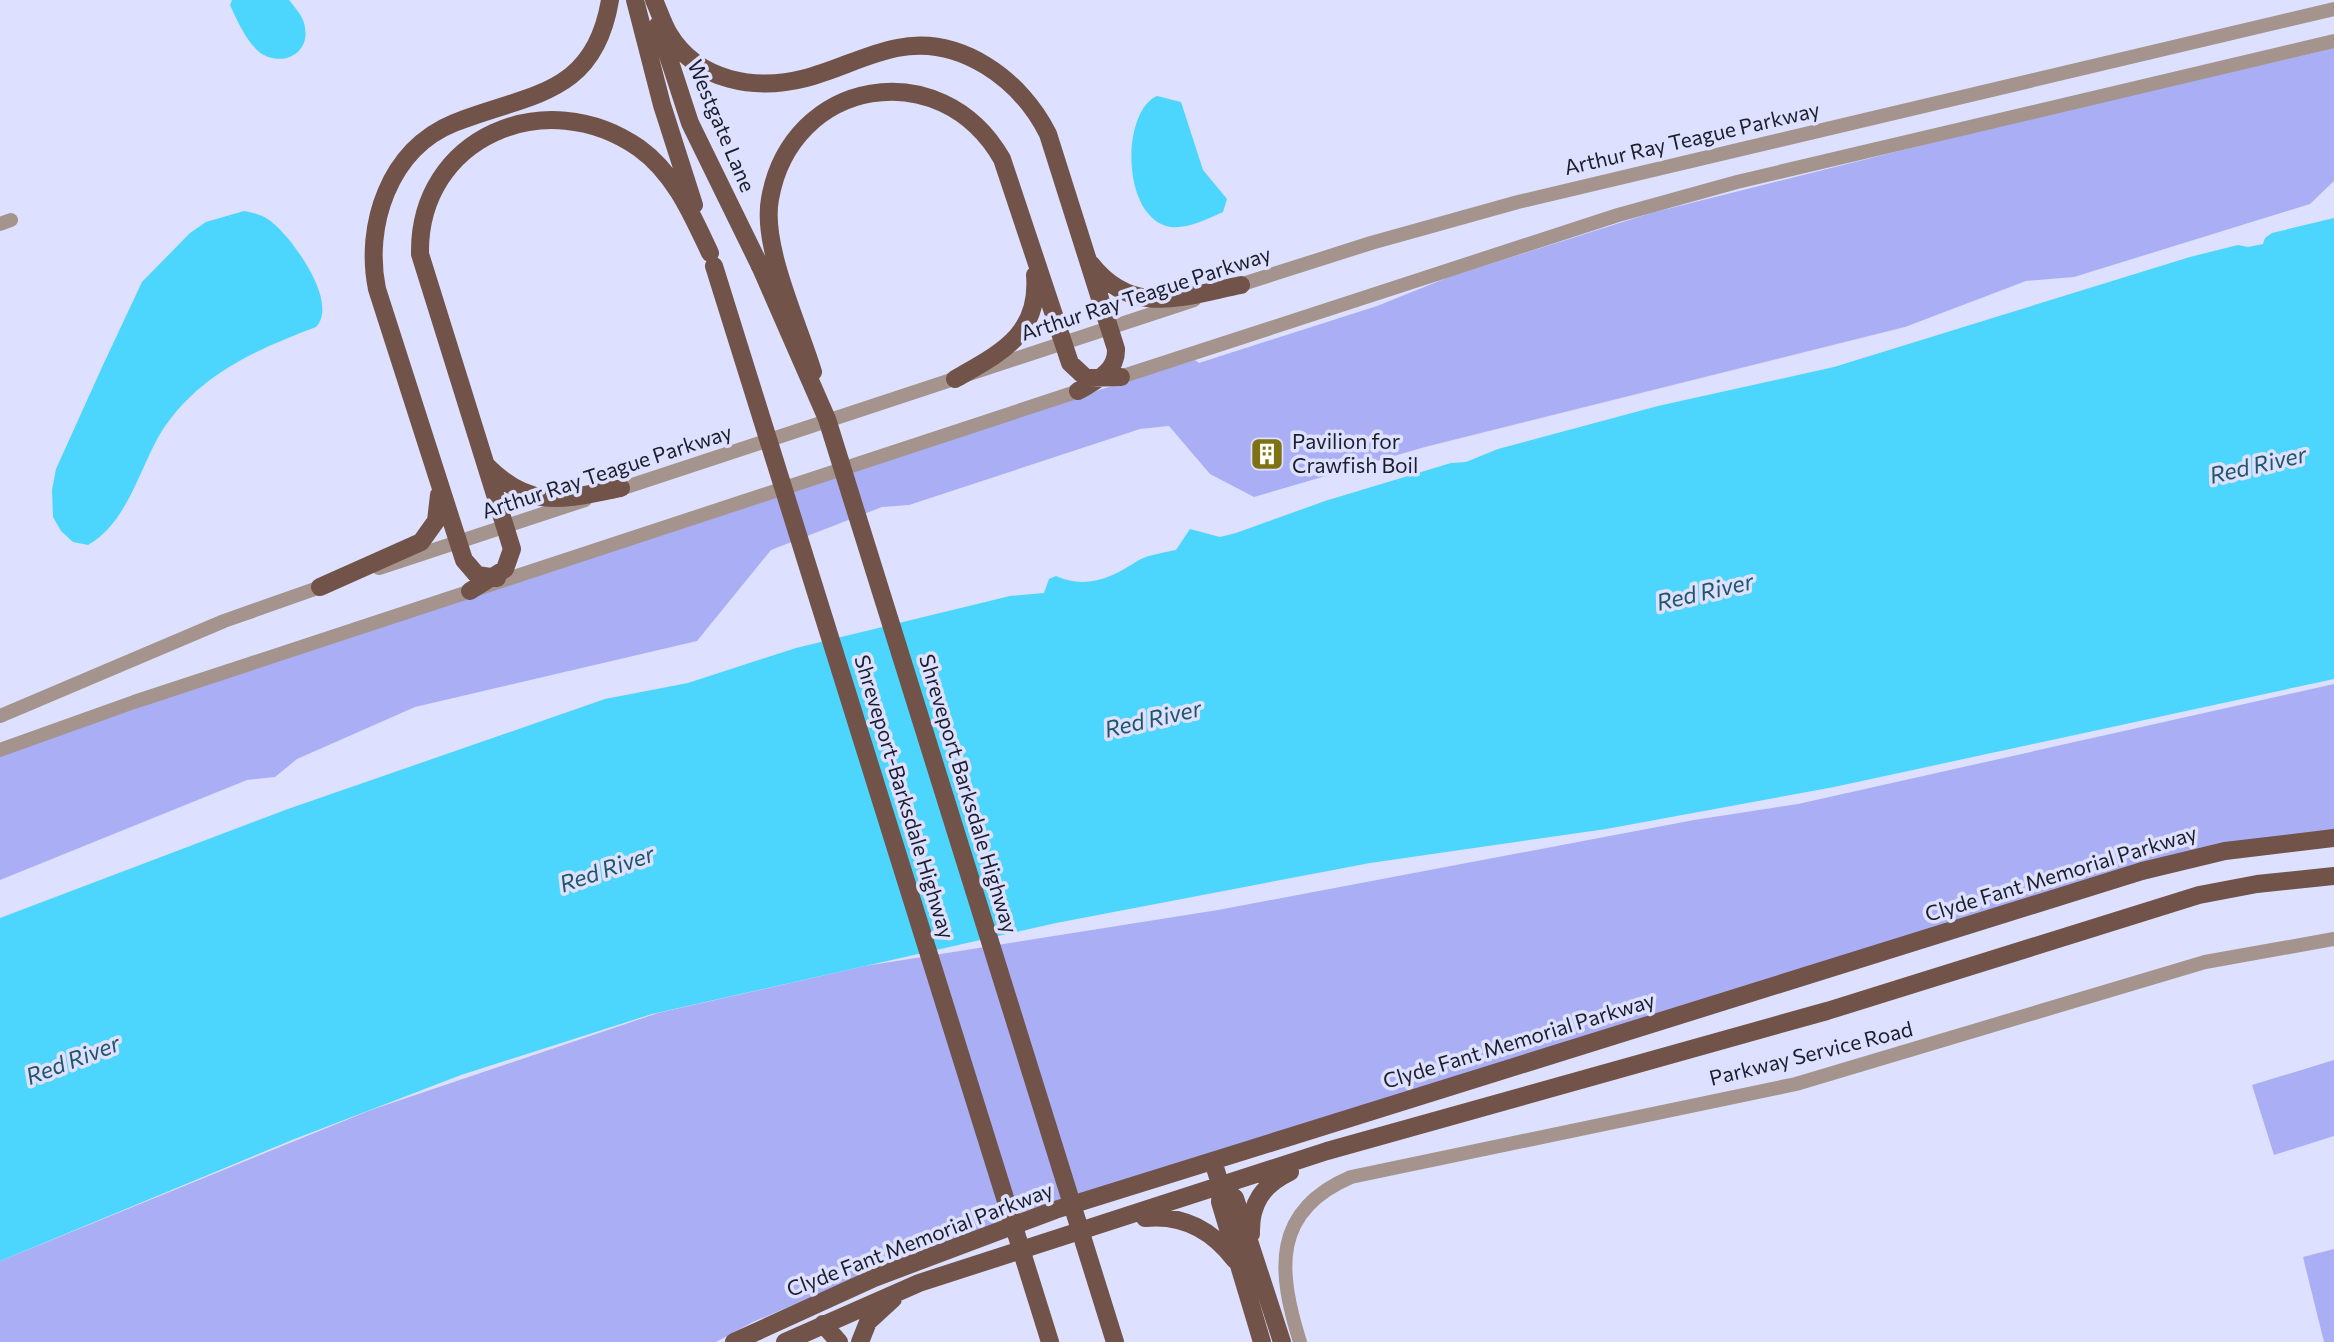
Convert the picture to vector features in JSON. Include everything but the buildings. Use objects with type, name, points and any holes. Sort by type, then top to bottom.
[{"type":"main road","points":[[513,577],[490,578],[468,568],[458,543],[377,289],[371,260],[380,206],[389,184],[403,165],[434,135],[452,124],[546,93],[569,78],[585,63],[599,40],[610,0]]},
{"type":"main road","name":"Westgate Lane","points":[[635,0],[662,105],[712,260]]},
{"type":"main road","points":[[653,0],[669,34],[681,50],[700,66],[741,82],[762,85],[808,78],[899,47],[937,49],[991,67],[1021,92],[1040,118],[1109,328],[1115,358],[1111,368],[1100,378],[1078,391]]},
{"type":"main road","name":"Westgate Lane","points":[[653,0],[680,97],[768,262]]},
{"type":"main road","points":[[768,262],[769,200],[784,157],[807,126],[835,105],[854,97],[892,89],[937,99],[976,124],[991,140],[1002,159],[1028,244],[1074,371],[1086,378],[1121,377]]},
{"type":"main road","points":[[470,591],[505,569],[511,558],[505,527],[420,254],[423,215],[440,178],[468,145],[499,130],[543,121],[586,125],[622,138],[655,162],[687,204],[712,260]]},
{"type":"main road","points":[[955,379],[1006,349],[1026,326],[1036,290],[1028,244]]},
{"type":"main road","points":[[1085,257],[1111,284],[1140,299],[1169,299],[1241,285]]},
{"type":"main road","name":"Shreveport-Barksdale Highway","points":[[712,260],[1051,1342]]},
{"type":"main road","name":"Shreveport Barksdale Highway","points":[[768,262],[827,419],[1115,1342]]},
{"type":"main road","points":[[484,462],[511,487],[540,498],[565,498],[621,488]]},
{"type":"main road","points":[[320,587],[421,542],[437,516],[438,481]]},
{"type":"main road","name":"Clyde Fant Memorial Parkway","points":[[734,1342],[814,1304],[969,1241],[1213,1161],[2142,871],[2225,850],[2334,838]]},
{"type":"main road","name":"Clyde Fant Memorial Parkway","points":[[785,1342],[919,1283],[1327,1151],[1827,1011],[2199,895],[2257,884],[2334,876]]},
{"type":"main road","points":[[1251,1248],[1250,1223],[1259,1195],[1276,1179],[1327,1151]]},
{"type":"main road","points":[[1213,1161],[1221,1187],[1220,1202],[1262,1342]]},
{"type":"main road","points":[[1221,1187],[1234,1198],[1282,1342]]},
{"type":"main road","points":[[1101,1226],[1144,1218],[1174,1218],[1213,1235],[1239,1266]]},
{"type":"main road","points":[[860,1342],[868,1322],[879,1310],[919,1283]]},
{"type":"main road","points":[[814,1304],[823,1324],[839,1342]]},
{"type":"main road","points":[[823,1324],[825,1342]]},
{"type":"street","name":"Arthur Ray Teague Parkway","points":[[0,716],[224,621],[320,587],[1371,243],[1518,202],[2334,9]]},
{"type":"street","points":[[0,750],[134,702],[1618,215],[1737,182],[2334,41]]},
{"type":"street","name":"Parkway Service Road","points":[[1300,1342],[1286,1297],[1284,1266],[1293,1228],[1321,1193],[1337,1183],[1371,1170],[1796,1084],[2205,962],[2334,939]]},
{"type":"shaded area","points":[[2334,48],[2334,181],[2310,204],[2074,277],[2026,281],[1905,327],[1425,447],[1254,497],[1210,474],[1169,426],[1140,429],[909,505],[882,507],[771,550],[697,641],[415,707],[297,759],[275,777],[247,780],[0,880],[0,756],[176,694],[1096,391],[1195,360],[1199,363],[1377,306],[1449,277],[1651,213],[2015,122]]},
{"type":"shaded area","points":[[2334,684],[2334,833],[2291,835],[918,1252],[753,1322],[716,1342],[0,1342],[0,1261],[371,1110],[658,1013],[865,966],[1218,910],[1694,820],[1798,804]]},
{"type":"shaded area","points":[[2334,1060],[2334,1136],[2274,1155],[2252,1085]]},
{"type":"shaded area","points":[[2334,1249],[2334,1342],[2324,1342],[2303,1257]]},
{"type":"water","points":[[232,0],[289,0],[304,24],[303,46],[298,52],[283,59],[274,59],[258,51],[239,23],[230,5]]},
{"type":"water","points":[[1157,96],[1181,102],[1203,170],[1227,199],[1223,212],[1195,224],[1166,226],[1151,217],[1141,202],[1134,183],[1133,140],[1137,121],[1145,105]]},
{"type":"water","points":[[244,211],[267,219],[292,244],[318,288],[322,316],[316,327],[271,345],[229,367],[191,396],[160,434],[131,495],[113,523],[88,545],[73,542],[61,531],[53,517],[52,490],[56,469],[142,282],[190,233],[206,222]]},
{"type":"water","name":"Red River","points":[[2334,218],[2334,679],[1834,787],[1606,829],[1370,863],[1056,923],[652,1014],[461,1075],[292,1140],[0,1261],[0,918],[288,809],[605,699],[688,683],[796,648],[1010,596],[1044,593],[1049,579],[1056,576],[1078,582],[1099,580],[1143,558],[1176,550],[1190,529],[1220,537],[1236,533],[1325,501],[1451,463],[1466,462],[1498,449],[1658,406],[1834,367],[2190,257],[2238,245],[2248,247],[2263,244],[2265,238],[2272,233]]},
{"type":"place","name":"Pavilion for Crawfish Boil","points":[[1267,454]]}]
